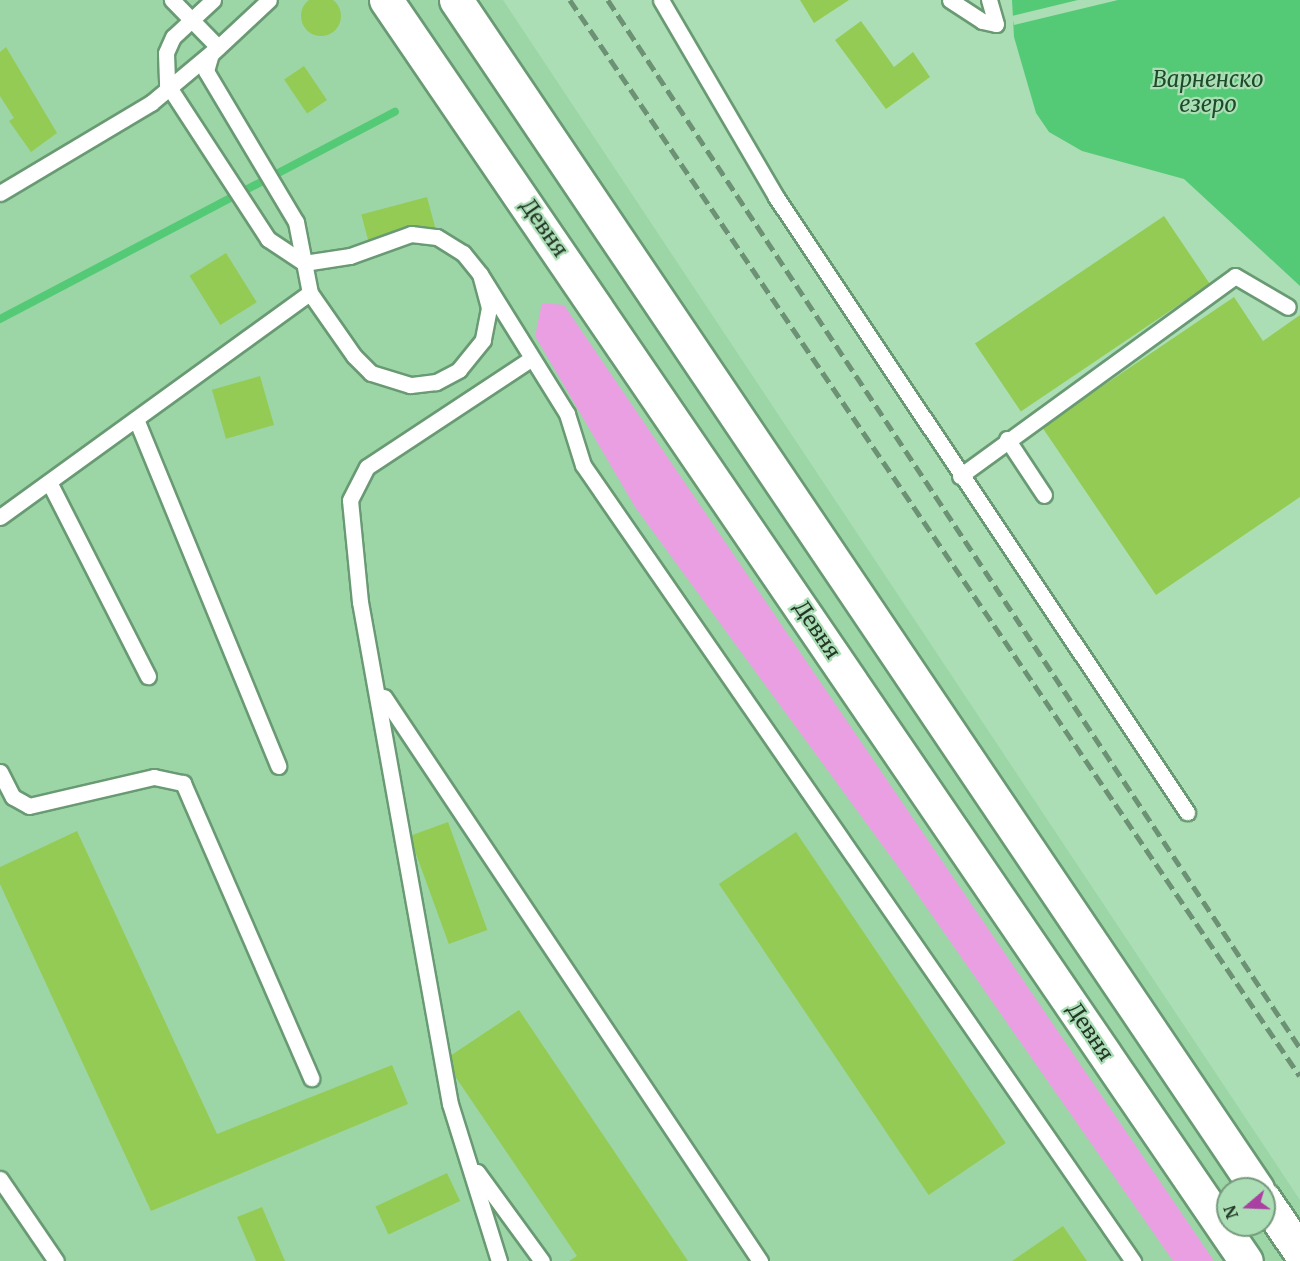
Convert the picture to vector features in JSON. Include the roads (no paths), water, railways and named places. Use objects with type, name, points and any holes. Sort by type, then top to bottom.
[{"type":"main road","name":"Девня","points":[[386,0],[1246,1261]]},
{"type":"main road","points":[[456,0],[1249,1177]]},
{"type":"main road","points":[[1276,1217],[1300,1252]]},
{"type":"lane","points":[[172,0],[190,21],[218,47]]},
{"type":"lane","points":[[213,0],[190,21],[166,53],[167,84],[268,238],[304,263],[350,256],[411,234],[451,244],[480,274],[567,414],[583,465],[1133,1261]]},
{"type":"lane","points":[[0,193],[151,103],[167,84],[218,47],[269,0]]},
{"type":"lane","points":[[661,0],[776,197],[960,476],[1187,812]]},
{"type":"lane","points":[[950,0],[982,21],[996,24],[989,0]]},
{"type":"lane","points":[[218,47],[207,62],[208,79],[296,222],[310,293],[371,373],[410,386],[436,382],[472,357],[488,324],[480,274]]},
{"type":"lane","points":[[960,476],[1235,276],[1288,307]]},
{"type":"lane","points":[[0,517],[310,293]]},
{"type":"lane","points":[[499,1261],[474,1168],[450,1104],[380,692],[360,602],[350,500],[367,467],[531,359]]},
{"type":"lane","points":[[136,419],[278,766]]},
{"type":"lane","points":[[1008,439],[1044,495]]},
{"type":"lane","points":[[49,482],[148,676]]},
{"type":"lane","points":[[380,692],[760,1261]]},
{"type":"lane","points":[[0,772],[5,794],[29,806],[154,777],[183,783],[311,1077]]},
{"type":"lane","points":[[474,1168],[542,1261]]},
{"type":"lane","points":[[0,1179],[56,1261]]},
{"type":"water","name":"Варненско езеро","points":[[1012,0],[1300,0],[1300,286],[1184,179],[1082,151],[1049,132],[1036,113],[1014,37]]},
{"type":"waterway","points":[[0,319],[395,112]]},
{"type":"railway","points":[[570,0],[1300,1076]]},
{"type":"railway","points":[[608,0],[1300,1048]]}]
